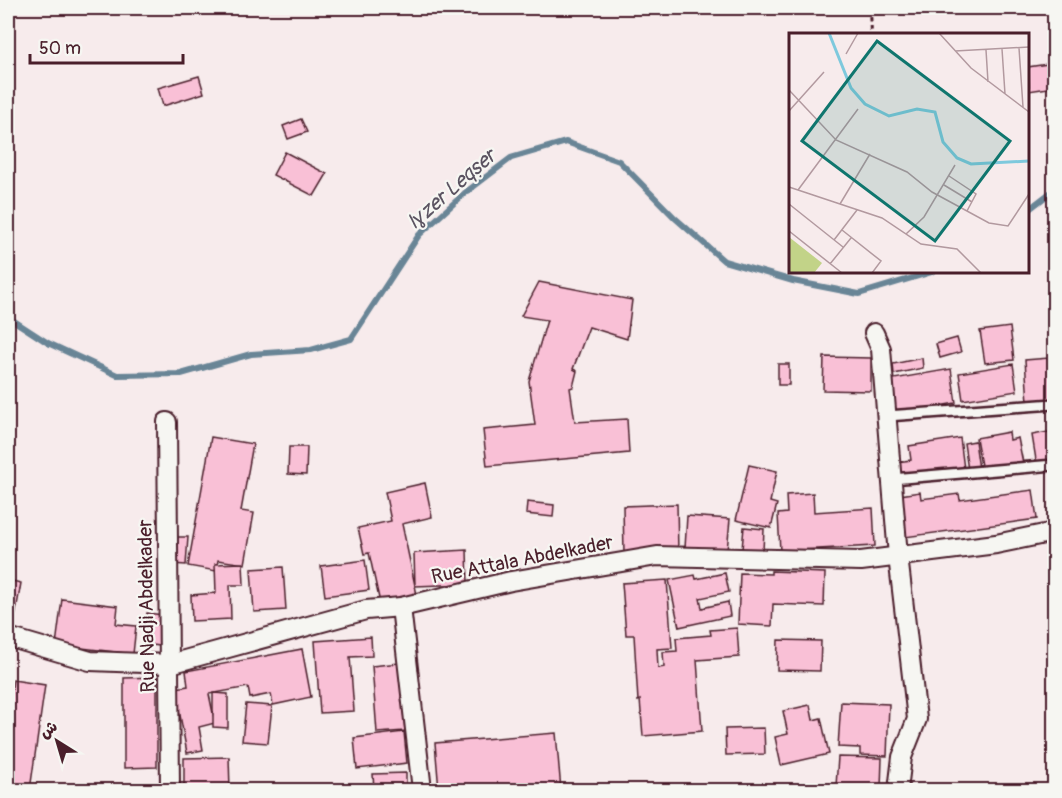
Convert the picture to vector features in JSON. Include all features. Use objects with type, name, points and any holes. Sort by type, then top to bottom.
[{"type":"street","points":[[874,333],[881,349],[897,556],[917,718],[902,758],[898,790]]},
{"type":"street","name":"Rue Nadji Abdelkader","points":[[167,422],[170,790]]},
{"type":"street","name":"Rue Attala Abdelkader","points":[[8,637],[90,661],[170,664],[366,610],[401,607],[511,581],[657,556],[861,561],[996,544],[1054,532]]},
{"type":"street","points":[[401,607],[422,790]]},
{"type":"lane","points":[[887,416],[1054,404]]},
{"type":"lane","points":[[892,479],[1054,465]]},
{"type":"path","points":[[870,8],[871,33]]},
{"type":"building","points":[[1054,63],[1054,87],[1029,91],[1029,67]]},
{"type":"building","points":[[199,76],[204,93],[163,106],[158,88]]},
{"type":"building","points":[[301,119],[307,132],[288,139],[283,126]]},
{"type":"building","points":[[285,152],[327,174],[314,196],[273,175]]},
{"type":"building","points":[[539,282],[632,300],[627,339],[589,327],[573,369],[577,371],[573,387],[570,388],[575,422],[627,419],[629,453],[487,466],[483,430],[535,425],[529,381],[547,320],[521,316]]},
{"type":"building","points":[[1010,327],[1014,360],[985,363],[980,331]]},
{"type":"building","points":[[957,338],[961,352],[940,358],[936,344]]},
{"type":"building","points":[[824,357],[871,358],[871,391],[823,390]]},
{"type":"building","points":[[922,358],[923,368],[894,374],[893,364]]},
{"type":"building","points":[[1049,358],[1052,400],[1028,402],[1025,360]]},
{"type":"building","points":[[778,364],[789,364],[789,385],[778,385]]},
{"type":"building","points":[[1013,364],[1017,391],[963,400],[959,373]]},
{"type":"building","points":[[951,369],[956,403],[893,414],[888,380]]},
{"type":"building","points":[[1054,431],[1054,464],[1037,466],[1032,435]]},
{"type":"building","points":[[1009,432],[1010,440],[1018,438],[1023,463],[982,471],[976,438]]},
{"type":"building","points":[[211,437],[253,444],[241,511],[254,513],[245,564],[218,560],[216,571],[188,566]]},
{"type":"building","points":[[960,438],[964,469],[898,478],[896,462],[911,460],[909,446]]},
{"type":"building","points":[[975,441],[979,469],[968,470],[964,443]]},
{"type":"building","points":[[289,447],[307,447],[306,475],[288,474]]},
{"type":"building","points":[[749,465],[777,471],[770,502],[777,504],[771,528],[736,520]]},
{"type":"building","points":[[425,483],[432,517],[402,524],[417,595],[380,603],[369,553],[364,554],[358,528],[391,521],[385,492]]},
{"type":"building","points":[[1033,490],[1037,519],[905,537],[900,495],[920,492],[921,499],[959,494],[960,500]]},
{"type":"building","points":[[813,493],[814,512],[873,508],[875,546],[780,551],[778,514],[787,513],[786,495]]},
{"type":"building","points":[[527,502],[554,505],[553,517],[526,514]]},
{"type":"building","points":[[677,504],[678,553],[624,554],[623,506]]},
{"type":"building","points":[[687,516],[730,519],[727,551],[685,548]]},
{"type":"building","points":[[744,527],[764,529],[763,551],[742,549]]},
{"type":"building","points":[[174,537],[188,537],[186,565],[172,564]]},
{"type":"building","points":[[467,550],[468,584],[415,586],[414,553]]},
{"type":"building","points":[[365,560],[369,590],[325,596],[321,566]]},
{"type":"building","points":[[243,563],[244,585],[230,585],[231,619],[192,621],[191,595],[216,593],[215,564]]},
{"type":"building","points":[[283,567],[286,610],[254,612],[251,569]]},
{"type":"building","points":[[771,571],[825,573],[824,606],[773,604],[772,626],[738,624],[740,573],[771,574]]},
{"type":"building","points":[[725,573],[729,592],[700,598],[702,608],[728,602],[730,616],[679,627],[669,580],[695,575],[696,579]]},
{"type":"building","points":[[8,580],[21,583],[15,617],[8,616]]},
{"type":"building","points":[[667,580],[672,648],[657,649],[658,668],[664,667],[663,652],[677,651],[676,638],[711,635],[710,630],[737,628],[739,657],[697,660],[702,731],[643,736],[640,700],[638,701],[634,635],[626,635],[622,583]]},
{"type":"building","points":[[62,599],[118,606],[116,624],[136,626],[133,654],[56,645]]},
{"type":"building","points":[[147,613],[163,615],[159,646],[144,644]]},
{"type":"building","points":[[371,637],[372,656],[350,657],[354,711],[320,713],[315,641]]},
{"type":"building","points":[[778,640],[821,641],[820,671],[777,670]]},
{"type":"building","points":[[302,649],[311,697],[273,705],[271,694],[250,698],[248,687],[209,694],[215,723],[199,727],[203,750],[187,753],[175,688],[188,686],[186,671]]},
{"type":"building","points":[[399,663],[405,731],[377,733],[372,666]]},
{"type":"building","points":[[157,677],[157,767],[124,768],[124,678]]},
{"type":"building","points":[[13,680],[45,685],[30,790],[8,790],[8,722]]},
{"type":"building","points":[[213,693],[228,694],[228,728],[213,727]]},
{"type":"building","points":[[841,702],[889,704],[887,756],[860,755],[860,748],[838,747]]},
{"type":"building","points":[[246,704],[272,706],[268,743],[242,741]]},
{"type":"building","points":[[810,705],[813,720],[821,718],[829,754],[781,765],[775,737],[788,734],[783,711]]},
{"type":"building","points":[[764,728],[765,754],[726,755],[725,729]]},
{"type":"building","points":[[404,732],[407,763],[357,769],[354,738]]},
{"type":"building","points":[[556,733],[561,790],[439,790],[435,743]]},
{"type":"building","points":[[229,757],[230,790],[184,790],[184,758]]},
{"type":"building","points":[[838,757],[882,758],[881,788],[836,786]]},
{"type":"building","points":[[406,773],[406,790],[374,790],[373,774]]},
{"type":"building","points":[[123,787],[154,787],[154,790],[123,790]]},
{"type":"waterway","name":"Iɣzer Leqṣer","points":[[8,317],[48,343],[117,375],[181,374],[251,354],[311,350],[351,339],[419,235],[465,193],[511,158],[566,142],[619,161],[675,218],[724,261],[793,281],[859,294],[929,273]]},
{"type":"waterway","name":"Iɣzer Leqṣer","points":[[1029,209],[1054,190]]}]
